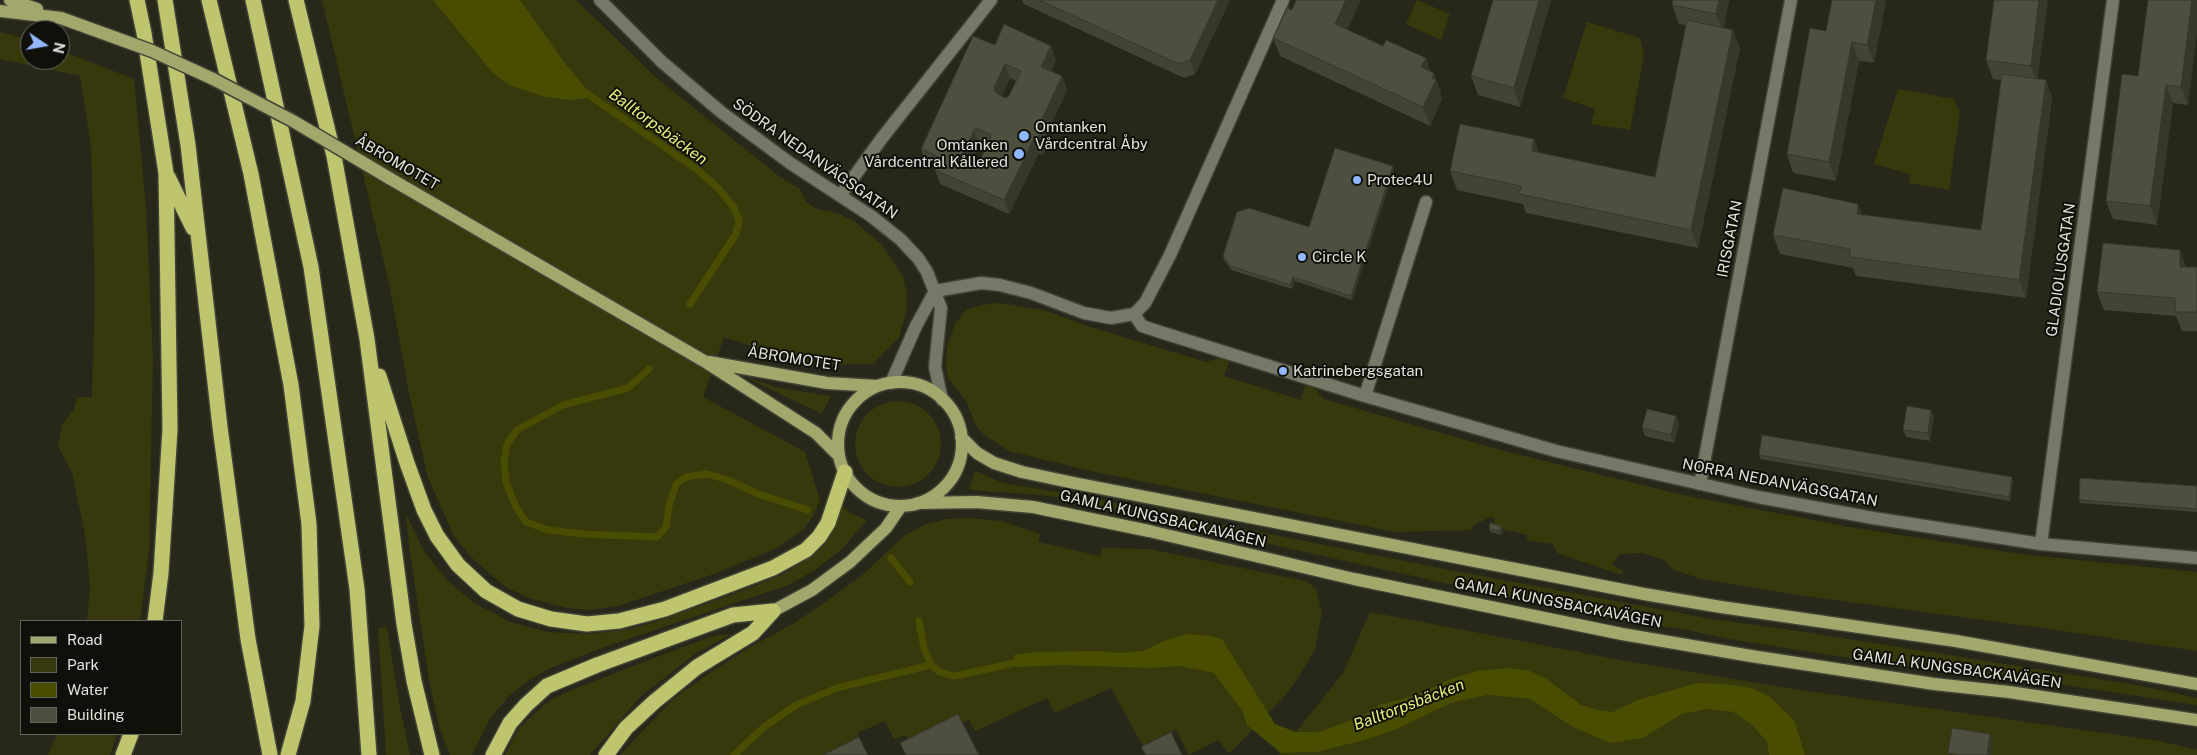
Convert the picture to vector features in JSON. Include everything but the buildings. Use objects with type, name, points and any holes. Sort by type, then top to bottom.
[{"type":"highway","points":[[137,0],[166,173],[170,429],[161,573],[155,620]]},
{"type":"highway","points":[[165,0],[188,145],[248,639],[270,755]]},
{"type":"highway","points":[[210,0],[251,174],[291,385],[309,524],[312,626],[303,701],[288,755]]},
{"type":"highway","points":[[253,0],[314,286],[357,589],[369,755]]},
{"type":"highway","points":[[296,0],[334,156],[367,339],[404,624],[414,681],[432,755]]},
{"type":"highway","points":[[166,173],[198,237]]},
{"type":"highway","points":[[367,339],[407,463],[424,510],[437,536],[458,565],[486,590],[518,609],[551,619],[587,624],[619,621],[665,609],[773,568],[806,550],[819,537],[828,523],[845,472]]},
{"type":"highway","points":[[493,755],[510,723],[547,686],[597,665],[733,615],[772,611]]},
{"type":"highway","points":[[606,755],[626,728],[654,702],[697,667],[753,633],[772,611]]},
{"type":"highway","points":[[124,755],[131,735]]},
{"type":"main road","name":"ÅBROMOTET","points":[[10,0],[152,51],[213,79],[293,121],[704,361],[816,433],[839,456]]},
{"type":"main road","name":"ÅBROMOTET","points":[[0,11],[61,18]]},
{"type":"main road","name":"ÅBROMOTET","points":[[704,361],[827,383],[878,386],[905,382],[919,385],[931,391],[942,400],[955,416],[961,436],[959,462],[952,478],[933,496],[918,503],[901,506],[884,504],[868,497],[855,486],[845,472],[839,456],[839,434],[846,414],[859,397],[878,386]]},
{"type":"main road","name":"GAMLA KUNGSBACKAVÄGEN","points":[[961,436],[977,453],[994,463],[1022,472],[1074,483],[1661,597],[1956,641],[2096,664],[2197,684]]},
{"type":"main road","name":"GAMLA KUNGSBACKAVÄGEN","points":[[918,503],[976,502],[1033,507],[1149,531],[1354,579],[1622,634],[1751,656],[2197,720]]},
{"type":"main road","points":[[772,611],[812,590],[850,562],[886,528],[901,506]]},
{"type":"street","name":"SÖDRA NEDANVÄGSGATAN","points":[[600,0],[662,62],[721,112],[790,163],[871,216],[900,239],[918,258],[935,291],[941,308],[935,366],[942,400]]},
{"type":"street","points":[[840,196],[882,138],[991,0]]},
{"type":"street","points":[[891,383],[916,326],[935,291],[981,283],[1000,284],[1031,293],[1084,314],[1111,318],[1134,314],[1145,303],[1170,255],[1283,0]]},
{"type":"street","name":"IRISGATAN","points":[[1700,484],[1791,0]]},
{"type":"street","name":"GLADIOLUSGATAN","points":[[2041,544],[2113,0]]},
{"type":"street","points":[[1365,396],[1426,202]]},
{"type":"street","name":"NORRA NEDANVÄGSGATAN","points":[[1134,314],[1142,326],[1365,396],[1556,450],[1700,484],[1758,497],[1873,518],[2041,544],[2197,558]]},
{"type":"green space","points":[[322,0],[576,0],[658,79],[780,177],[800,189],[806,202],[817,209],[837,213],[854,221],[882,245],[903,276],[907,295],[906,313],[899,338],[873,364],[812,365],[724,337],[703,397],[805,452],[820,500],[814,514],[804,529],[777,548],[714,574],[618,606],[589,610],[567,608],[532,599],[507,588],[472,558],[455,538],[428,478],[409,393],[390,288]]},
{"type":"green space","points":[[1417,0],[1450,14],[1441,40],[1406,24]]},
{"type":"green space","points":[[1587,22],[1640,38],[1644,55],[1630,130],[1591,124],[1595,109],[1563,98]]},
{"type":"green space","points":[[0,32],[20,37],[20,63],[0,59]]},
{"type":"green space","points":[[70,54],[134,79],[146,207],[153,359],[149,551],[140,620],[87,620],[90,585],[85,534],[72,473],[58,446],[62,425],[74,409],[77,397],[92,397],[95,292],[91,147],[80,76],[52,70],[70,70]]},
{"type":"green space","points":[[1898,89],[1954,99],[1960,112],[1949,190],[1909,183],[1910,174],[1874,164]]},
{"type":"green space","points":[[998,303],[1044,310],[1087,326],[1206,362],[1219,358],[1229,361],[1224,376],[1301,400],[1305,386],[1313,387],[1324,399],[1500,450],[1683,495],[1849,527],[2027,555],[2197,572],[2197,651],[1791,594],[1701,579],[1672,569],[1665,560],[1641,553],[1620,554],[1612,564],[1624,572],[1622,575],[1557,553],[1553,544],[1526,540],[1528,535],[1493,527],[1495,518],[1490,517],[1474,525],[1471,530],[1395,532],[1095,472],[1009,451],[983,434],[975,424],[967,402],[948,378],[946,365],[947,346],[955,324],[966,310]]},
{"type":"green space","points":[[745,377],[779,388],[831,396],[822,414]]},
{"type":"green space","points":[[898,401],[915,404],[929,413],[938,427],[941,444],[938,461],[929,475],[915,484],[898,487],[881,484],[867,475],[858,461],[855,444],[858,427],[867,413],[881,404]]},
{"type":"green space","points":[[975,471],[1003,483],[1075,495],[1444,569],[1712,619],[2136,685],[2197,698],[2197,705],[2053,683],[1990,678],[1901,666],[1729,639],[1683,629],[1639,624],[1494,594],[1072,500],[1042,495],[969,490]]},
{"type":"green space","points":[[842,506],[850,513],[867,520],[841,550],[816,569],[791,584],[599,649],[548,669],[526,682],[509,696],[491,717],[472,755],[450,755],[439,726],[429,679],[406,514],[425,553],[449,582],[473,602],[510,622],[547,632],[590,634],[630,629],[658,621],[745,590],[785,573],[808,559],[825,542],[835,526]]},
{"type":"green space","points":[[970,518],[1001,521],[1040,534],[1038,542],[1100,556],[1102,548],[1149,549],[1306,581],[1316,589],[1322,612],[1315,649],[1300,675],[1284,697],[1229,754],[1218,740],[1189,755],[1176,729],[1143,746],[1111,688],[1055,713],[1047,698],[975,731],[969,720],[913,747],[906,735],[894,739],[885,721],[857,733],[860,741],[833,755],[620,755],[673,699],[747,649],[796,622],[828,600],[860,577],[905,535],[926,524],[947,519]]},
{"type":"green space","points":[[1370,612],[1625,661],[1787,688],[2160,741],[2197,750],[2197,755],[1805,755],[1802,748],[1697,683],[1637,700],[1612,712],[1581,705],[1547,679],[1507,668],[1476,671],[1448,680],[1419,694],[1379,705],[1362,716],[1318,732],[1296,732],[1343,673]]},
{"type":"green space","points":[[387,627],[410,755],[386,755],[378,628]]},
{"type":"green space","points":[[731,634],[695,654],[641,696],[590,755],[505,755],[519,728],[549,701],[569,691],[688,645],[717,635]]},
{"type":"green space","points":[[1488,695],[1530,699],[1571,726],[1643,738],[1682,714],[1708,709],[1733,712],[1752,725],[1767,742],[1769,755],[1279,755],[1281,753],[1317,752],[1369,739],[1395,730],[1451,703]]},
{"type":"green space","points":[[57,735],[117,735],[110,755],[48,755]]},
{"type":"water","points":[[433,0],[520,0],[564,62],[593,97],[571,100],[545,97],[509,85],[493,73]]},
{"type":"water","points":[[1189,634],[1222,639],[1275,724],[1296,732],[1318,732],[1362,716],[1379,705],[1419,694],[1448,680],[1476,671],[1507,668],[1530,671],[1547,679],[1581,705],[1612,712],[1637,700],[1697,683],[1752,688],[1770,697],[1794,720],[1805,755],[1769,755],[1767,742],[1752,725],[1733,712],[1708,709],[1682,714],[1643,738],[1610,743],[1571,726],[1530,699],[1488,695],[1451,703],[1395,730],[1369,739],[1317,752],[1281,753],[1247,725],[1242,710],[1214,673],[1180,666],[1151,668],[1062,665],[1017,667],[1014,655],[1035,652],[1100,651],[1119,653],[1143,651],[1166,640]]},
{"type":"waterway","name":"Balltorpsbäcken","points":[[586,93],[695,168],[719,189],[734,208],[739,221],[736,234],[690,304]]},
{"type":"waterway","name":"Balltorpsbäcken","points":[[649,369],[628,388],[563,405],[517,430],[507,444],[504,461],[506,482],[515,505],[526,522],[548,530],[583,534],[657,537],[666,527],[669,506],[676,484],[686,477],[707,474],[728,480],[758,494],[808,510]]},
{"type":"waterway","name":"Balltorpsbäcken","points":[[891,558],[910,582]]},
{"type":"waterway","name":"Balltorpsbäcken","points":[[919,621],[924,648],[931,665],[940,672],[953,676],[1023,661]]},
{"type":"waterway","points":[[734,755],[764,727],[796,705],[837,688],[931,665]]},
{"type":"place","name":"Omtanken Vårdcentral Åby","points":[[1024,136]]},
{"type":"place","name":"Omtanken Vårdcentral Kållered","points":[[1019,154]]},
{"type":"place","name":"Protec4U","points":[[1357,180]]},
{"type":"place","name":"Circle K","points":[[1302,257]]},
{"type":"place","name":"Katrinebergsgatan","points":[[1283,371]]}]
